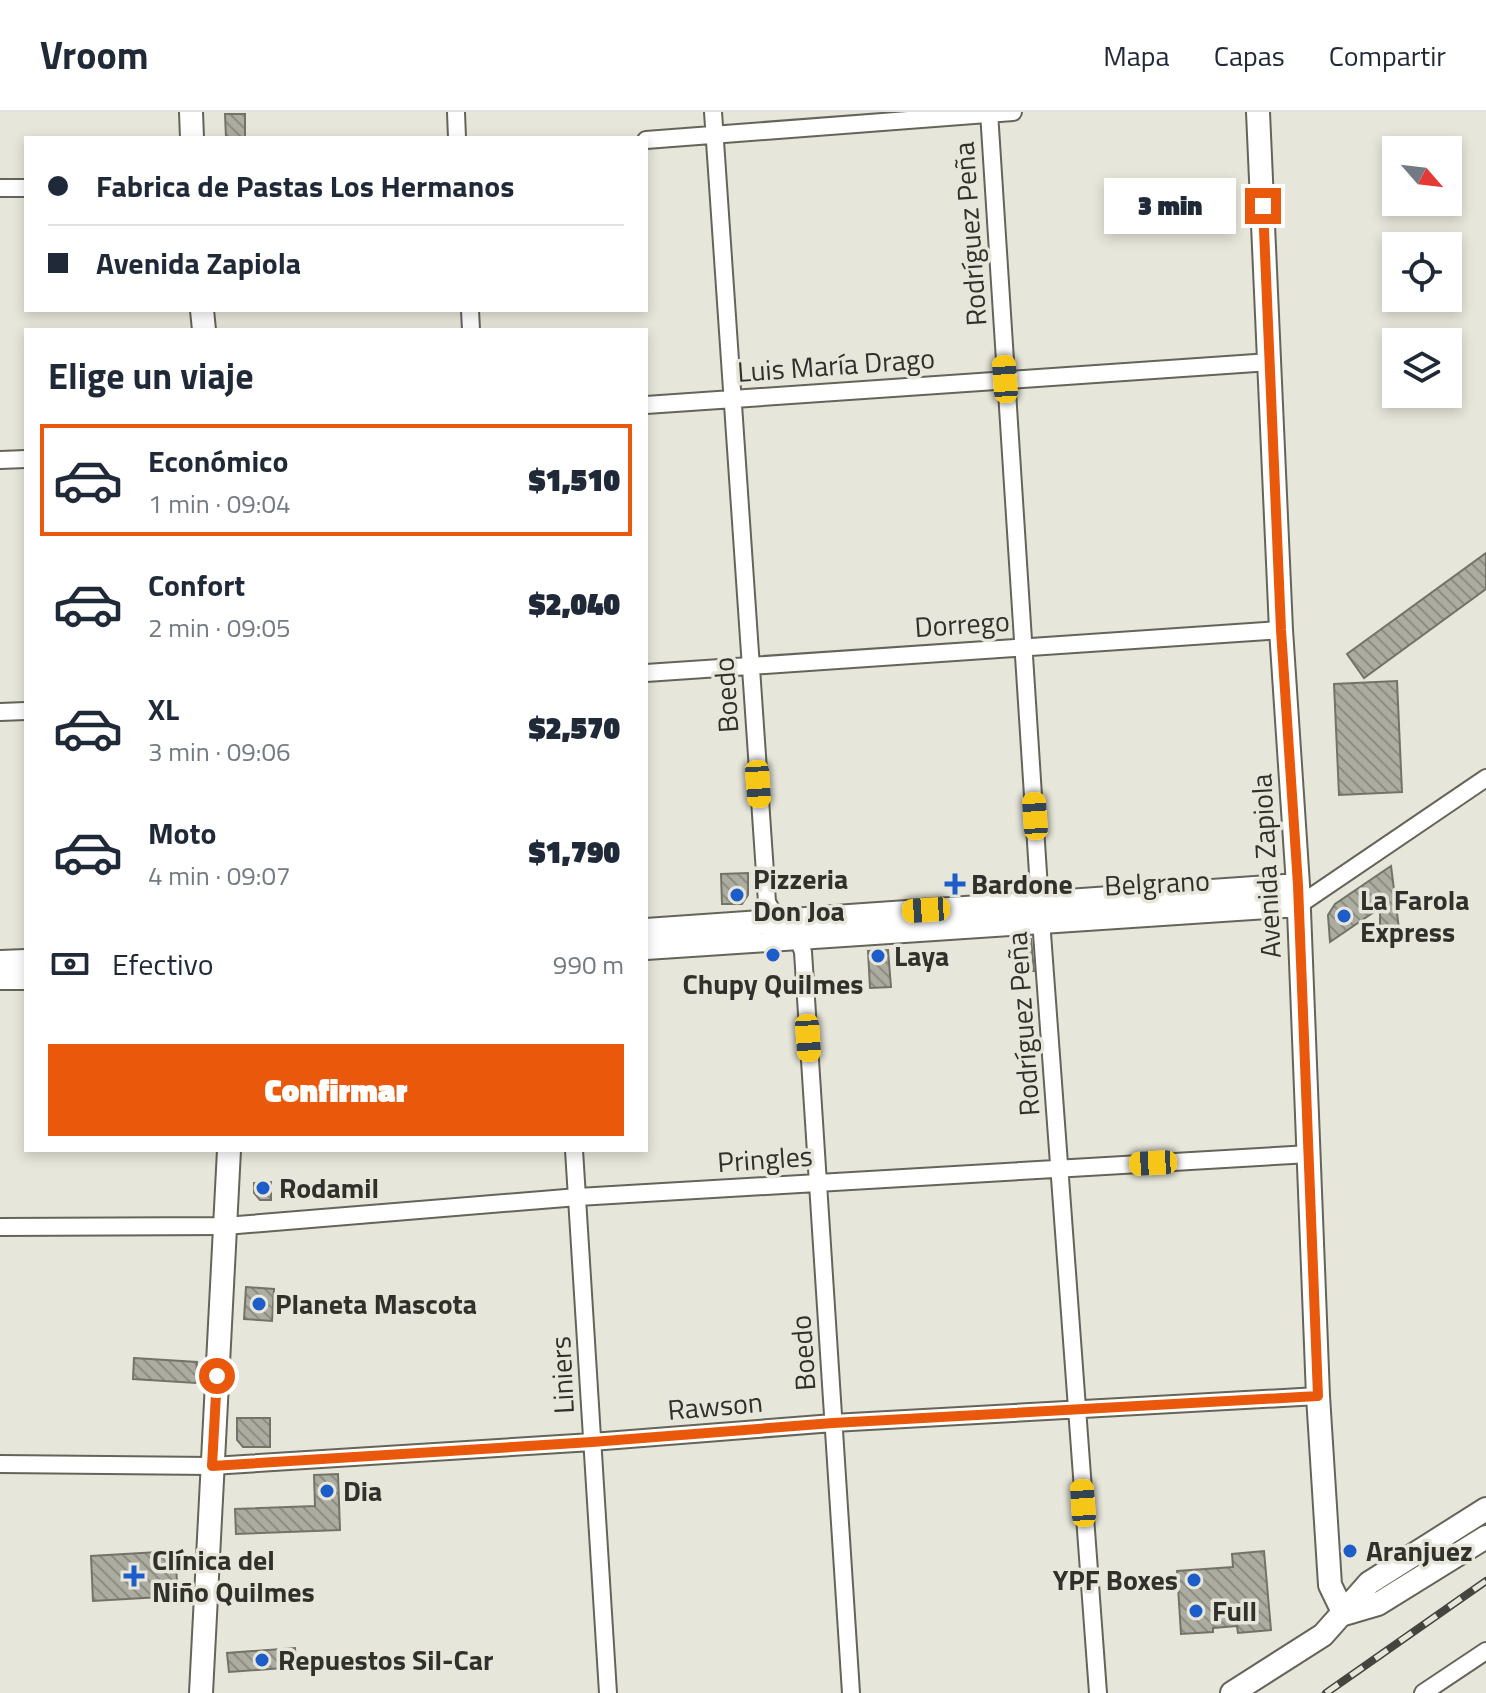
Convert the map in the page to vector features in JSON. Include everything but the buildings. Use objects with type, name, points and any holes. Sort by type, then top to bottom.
[{"type":"main road","points":[[191,112],[192,136]]},
{"type":"main road","name":"Avenida Zapiola","points":[[1258,112],[1281,630],[1298,895],[1318,1396],[1330,1585],[1344,1614]]},
{"type":"main road","name":"Belgrano","points":[[648,930],[782,920],[1042,911],[1298,895]]},
{"type":"main road","name":"Belgrano","points":[[648,948],[799,937],[1042,911]]},
{"type":"main road","points":[[0,962],[24,961]]},
{"type":"main road","points":[[0,978],[24,978]]},
{"type":"main road","points":[[201,1693],[229,1152]]},
{"type":"main road","points":[[1232,1693],[1323,1635],[1369,1583],[1486,1509]]},
{"type":"main road","points":[[1344,1614],[1378,1604],[1486,1537]]},
{"type":"street","points":[[456,112],[457,136]]},
{"type":"street","name":"Boedo","points":[[713,112],[767,902],[771,910],[799,937],[803,952],[851,1693]]},
{"type":"street","points":[[648,140],[1013,112]]},
{"type":"street","name":"Rodríguez Peña","points":[[989,113],[1023,645],[1098,1693]]},
{"type":"street","points":[[0,188],[24,188]]},
{"type":"street","name":"Luis María Drago","points":[[648,405],[1270,362]]},
{"type":"street","points":[[0,460],[24,459]]},
{"type":"street","name":"Dorrego","points":[[648,673],[1023,645],[1281,630]]},
{"type":"street","points":[[0,712],[24,711]]},
{"type":"street","name":"Belgrano","points":[[1298,895],[1329,882],[1486,778]]},
{"type":"street","name":"Liniers","points":[[574,1152],[608,1693]]},
{"type":"street","name":"Pringles","points":[[0,1227],[225,1226],[578,1197],[1310,1154]]},
{"type":"street","name":"Rawson","points":[[0,1464],[212,1466],[833,1423],[1318,1396]]},
{"type":"street","points":[[1423,1693],[1447,1686],[1486,1651]]},
{"type":"railway","points":[[1326,1693],[1486,1581]]},
{"type":"place","name":"Bardone","points":[[955,884]]},
{"type":"place","name":"Pizzeria Don Joa","points":[[737,895]]},
{"type":"place","name":"La Farola Express","points":[[1344,916]]},
{"type":"place","name":"Chupy Quilmes","points":[[773,955]]},
{"type":"place","name":"Laya","points":[[878,956]]},
{"type":"place","name":"Rodamil","points":[[263,1188]]},
{"type":"place","name":"Planeta Mascota","points":[[259,1304]]},
{"type":"place","name":"Dia","points":[[327,1491]]},
{"type":"place","name":"Aranjuez","points":[[1350,1551]]},
{"type":"place","name":"Clínica del Niño Quilmes","points":[[134,1576]]},
{"type":"place","name":"YPF Boxes","points":[[1194,1580]]},
{"type":"place","name":"Full","points":[[1196,1611]]},
{"type":"place","name":"Repuestos Sil-Car","points":[[262,1660]]},
{"type":"route","points":[[217,1376],[212,1466],[833,1423],[1318,1396],[1298,885],[1281,630],[1263,206]]}]
